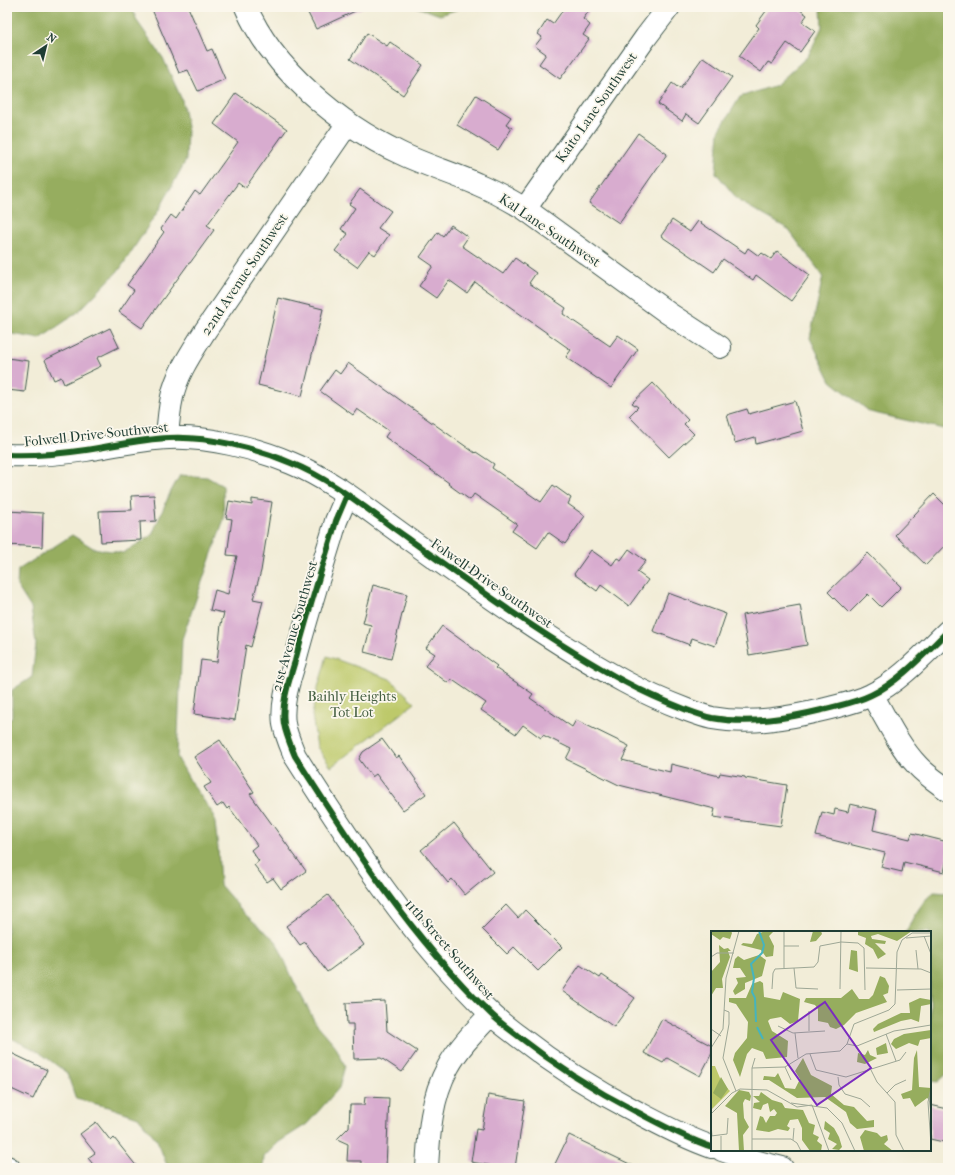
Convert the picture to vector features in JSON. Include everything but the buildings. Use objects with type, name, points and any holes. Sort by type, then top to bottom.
[{"type":"street","name":"Kal Lane Southwest","points":[[246,7],[265,43],[281,64],[314,96],[348,122],[375,140],[400,153],[482,186],[525,209],[668,313],[720,347]]},
{"type":"street","name":"Kaito Lane Southwest","points":[[525,209],[646,37],[669,7]]},
{"type":"street","name":"22nd Avenue Southwest","points":[[167,438],[172,397],[178,379],[190,356],[234,287],[348,122]]},
{"type":"street","name":"Folwell Drive Southwest","points":[[7,455],[30,456],[60,453],[134,441],[167,438],[191,438],[219,442],[253,450],[291,463],[316,475],[347,495],[486,594],[571,652],[641,690],[708,718],[732,721],[773,719],[843,705],[872,695],[894,681],[948,631]]},
{"type":"street","name":"21st Avenue Southwest","points":[[313,784],[295,756],[288,739],[284,723],[284,706],[300,642],[336,521],[347,495]]},
{"type":"street","points":[[872,695],[903,747],[932,779],[948,790]]},
{"type":"street","name":"11th Street Southwest","points":[[313,784],[380,885],[412,927],[443,964],[491,1014],[527,1043],[575,1078],[656,1122],[711,1147]]},
{"type":"street","points":[[427,1168],[430,1125],[441,1082],[448,1066],[460,1049],[491,1014]]},
{"type":"street","points":[[725,1151],[754,1161],[782,1168]]},
{"type":"green space","points":[[7,7],[132,7],[137,21],[163,58],[182,100],[187,127],[186,160],[160,208],[120,269],[78,312],[40,339],[7,333]]},
{"type":"green space","points":[[417,7],[464,7],[440,15]]},
{"type":"green space","points":[[821,7],[948,7],[948,430],[870,412],[831,381],[810,338],[823,276],[788,229],[739,201],[716,173],[719,131],[740,97],[776,85],[808,56],[822,27]]},
{"type":"green space","points":[[180,475],[207,477],[223,486],[224,519],[182,639],[177,757],[192,784],[214,815],[220,885],[246,915],[276,941],[295,984],[315,1022],[335,1045],[345,1066],[339,1088],[307,1124],[279,1142],[264,1157],[263,1168],[168,1168],[157,1140],[138,1117],[109,1107],[76,1099],[67,1073],[39,1052],[7,1036],[7,721],[12,718],[12,690],[32,677],[36,644],[31,608],[17,586],[18,570],[72,535],[93,548],[123,553],[152,535],[170,493]]},
{"type":"green space","name":"Baihly Heights Tot Lot","points":[[327,656],[390,679],[415,703],[331,767],[317,747],[312,715]]},
{"type":"green space","points":[[934,892],[948,893],[948,1073],[938,1082],[931,1081],[931,931],[906,931],[914,916],[925,900]]},
{"type":"cycle path","points":[[7,455],[56,454],[169,438],[215,441],[263,452],[306,470],[336,487],[513,613],[596,666],[656,697],[712,718],[741,721],[769,720],[812,712],[860,700],[871,695],[902,675],[948,631]]},
{"type":"cycle path","points":[[347,495],[336,521],[286,692],[283,716],[284,724],[295,756],[362,858],[409,923],[462,984],[493,1016],[546,1057],[590,1086],[663,1126],[711,1147]]}]
